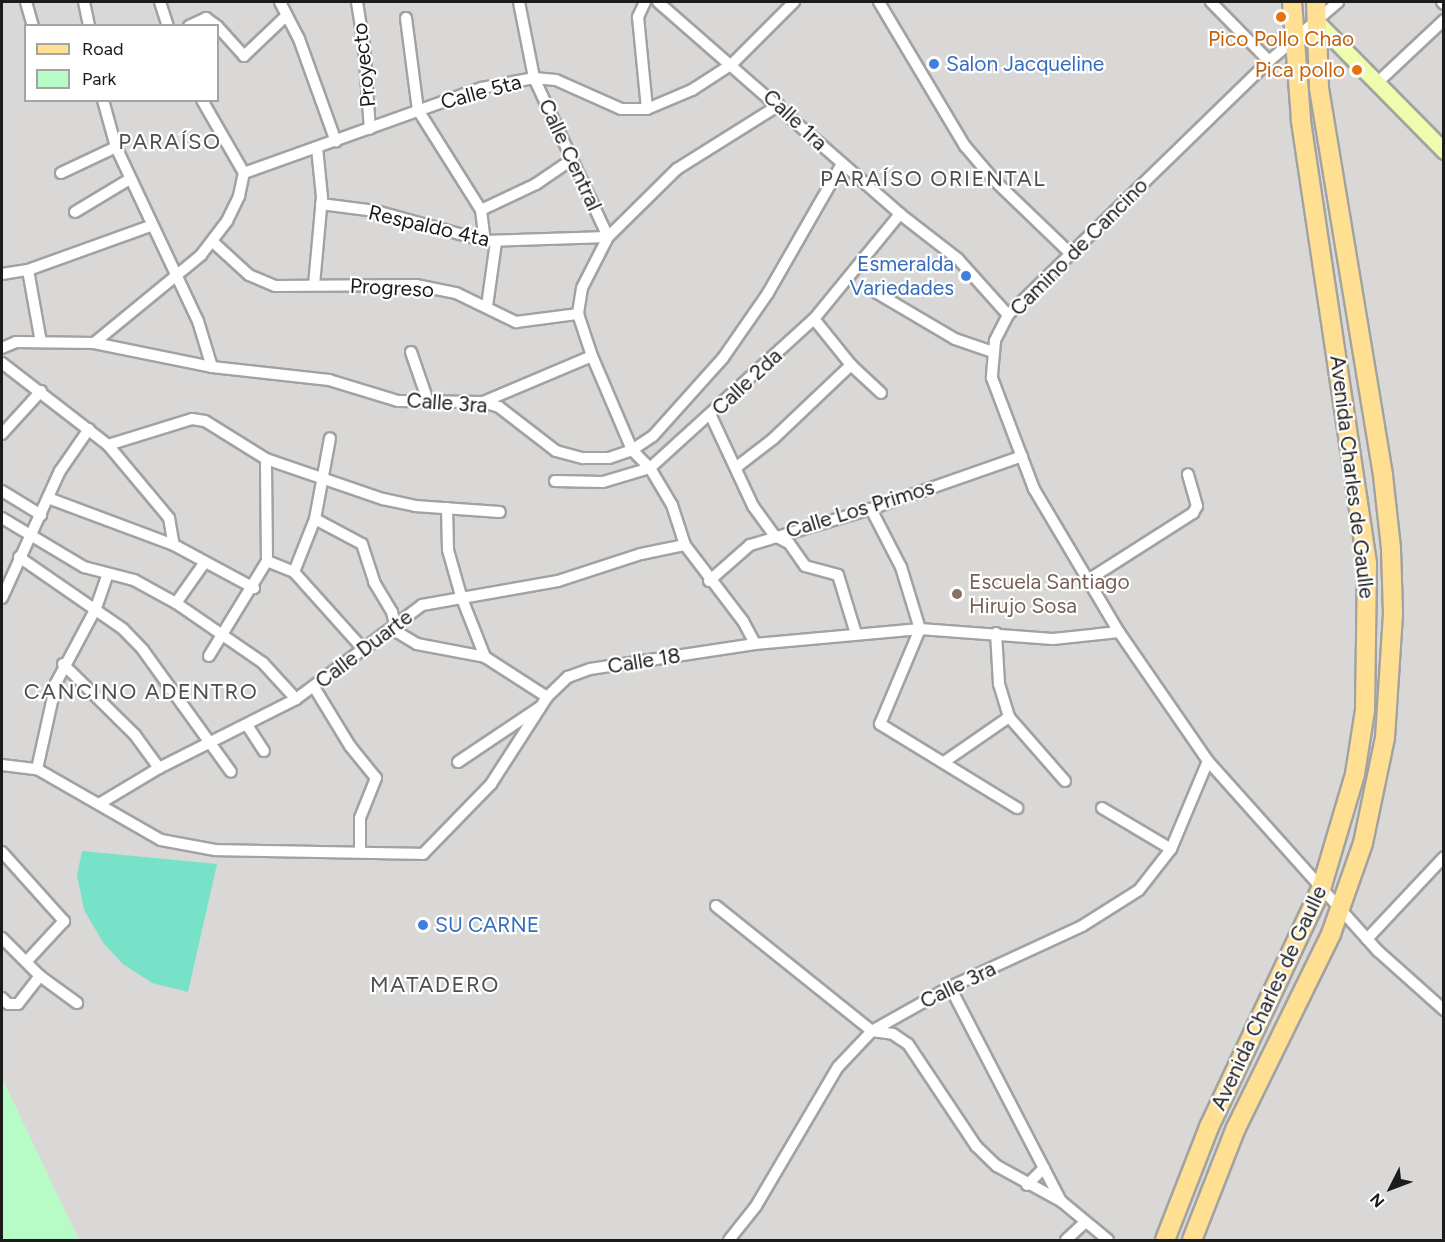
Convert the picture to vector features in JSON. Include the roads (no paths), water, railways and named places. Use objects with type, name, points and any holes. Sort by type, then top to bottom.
[{"type":"main road","name":"Avenida Charles de Gaulle","points":[[1165,1240],[1209,1127],[1321,889],[1355,774],[1365,710],[1369,601],[1360,507],[1292,39],[1292,2]]},
{"type":"main road","name":"Avenida Charles de Gaulle","points":[[1192,1240],[1236,1128],[1341,909],[1363,843],[1383,748],[1393,613],[1383,475],[1319,87],[1315,11]]},
{"type":"main road","points":[[1315,11],[1443,151]]},
{"type":"street","points":[[26,2],[32,24]]},
{"type":"street","points":[[84,2],[89,24]]},
{"type":"street","points":[[160,2],[167,24]]},
{"type":"street","points":[[280,2],[299,39],[336,142]]},
{"type":"street","name":"Proyecto","points":[[357,2],[370,129]]},
{"type":"street","name":"Calle Central","points":[[519,2],[534,78],[608,237]]},
{"type":"street","points":[[645,2],[638,16],[647,109]]},
{"type":"street","name":"Calle 1ra","points":[[658,2],[779,105],[900,214],[958,259],[1008,315]]},
{"type":"street","name":"Calle 5ta","points":[[244,173],[482,88],[534,78],[555,80],[621,109],[647,109],[692,90],[732,64],[794,2]]},
{"type":"street","points":[[879,2],[965,146],[994,180],[1071,254]]},
{"type":"street","points":[[1211,2],[1269,61]]},
{"type":"street","name":"Camino de Cancino","points":[[1338,2],[1315,11],[1292,39],[1008,315],[993,352],[992,378],[1034,489],[1119,632],[1208,761],[1367,939],[1443,1010]]},
{"type":"street","points":[[219,28],[244,56],[286,16]]},
{"type":"street","points":[[193,24],[206,18],[214,24]]},
{"type":"street","points":[[406,18],[418,110],[481,210],[490,242],[487,306]]},
{"type":"street","points":[[1379,81],[1443,20]]},
{"type":"street","points":[[104,102],[116,147],[150,226],[198,321],[212,367]]},
{"type":"street","points":[[94,343],[213,242],[239,196],[244,173],[203,102]]},
{"type":"street","points":[[755,644],[743,621],[709,581],[685,545],[672,505],[650,468],[632,450],[592,356],[578,314],[582,288],[608,237],[678,169],[779,105]]},
{"type":"street","points":[[61,173],[116,147]]},
{"type":"street","points":[[314,285],[321,204],[317,148]]},
{"type":"street","points":[[481,210],[536,184],[571,160]]},
{"type":"street","name":"Calle 3ra","points":[[2,348],[16,342],[94,343],[212,367],[330,380],[398,401],[429,404],[483,402],[499,407],[556,451],[592,458],[632,450],[667,423],[723,358],[768,292],[842,164]]},
{"type":"street","points":[[75,212],[130,179]]},
{"type":"street","name":"Respaldo 4ta","points":[[321,204],[376,211],[490,242],[608,237]]},
{"type":"street","name":"Calle 2da","points":[[555,481],[603,482],[650,468],[711,416],[814,320],[900,214]]},
{"type":"street","points":[[2,274],[28,270],[150,226]]},
{"type":"street","name":"Progreso","points":[[213,242],[249,275],[274,286],[416,285],[456,293],[516,322],[578,314]]},
{"type":"street","points":[[28,270],[41,342]]},
{"type":"street","points":[[878,293],[955,339],[993,352]]},
{"type":"street","points":[[814,320],[851,365],[881,393]]},
{"type":"street","points":[[411,352],[429,404]]},
{"type":"street","points":[[483,402],[592,356]]},
{"type":"street","points":[[2,363],[108,445],[169,518],[174,545]]},
{"type":"street","points":[[738,466],[773,439],[851,365]]},
{"type":"street","points":[[2,434],[41,392]]},
{"type":"street","points":[[711,416],[738,466],[753,506],[775,536],[789,543],[805,566],[838,574],[856,634]]},
{"type":"street","points":[[108,445],[192,419],[206,421],[266,459],[320,480],[383,499],[447,508],[500,512]]},
{"type":"street","points":[[2,598],[19,557],[71,452],[88,429]]},
{"type":"street","points":[[294,572],[315,519],[320,480],[330,438]]},
{"type":"street","name":"Calle Los Primos","points":[[709,581],[750,545],[871,509],[1022,456]]},
{"type":"street","points":[[209,656],[254,588],[267,561],[266,459]]},
{"type":"street","points":[[1088,580],[1193,513],[1197,506],[1188,474]]},
{"type":"street","points":[[2,491],[41,514]]},
{"type":"street","points":[[48,498],[174,545],[254,588]]},
{"type":"street","points":[[447,508],[448,550],[461,596],[484,657]]},
{"type":"street","points":[[871,509],[901,567],[920,629],[880,724],[1017,808]]},
{"type":"street","points":[[2,518],[30,537],[107,576],[146,585],[176,603],[263,663],[296,699]]},
{"type":"street","points":[[315,519],[362,544],[374,582],[397,632],[417,644],[484,657],[544,702],[458,762]]},
{"type":"street","name":"Calle Duarte","points":[[99,804],[159,768],[296,699],[365,651],[395,624],[422,605],[461,596],[558,581],[641,554],[685,545]]},
{"type":"street","points":[[19,557],[96,608],[143,650],[231,771]]},
{"type":"street","points":[[267,561],[294,572],[365,651]]},
{"type":"street","points":[[176,603],[205,562]]},
{"type":"street","points":[[2,765],[37,769],[47,717],[63,664],[96,608],[107,576]]},
{"type":"street","name":"Calle 18","points":[[37,769],[161,840],[215,850],[423,854],[491,784],[544,702],[568,678],[590,669],[755,644],[920,629],[1053,639],[1119,632]]},
{"type":"street","points":[[996,633],[999,684],[1009,717],[1065,782]]},
{"type":"street","points":[[63,664],[135,735],[159,768]]},
{"type":"street","points":[[314,687],[350,746],[376,778],[360,818],[360,852]]},
{"type":"street","points":[[944,762],[1009,717]]},
{"type":"street","points":[[247,725],[264,751]]},
{"type":"street","name":"Calle 3ra","points":[[729,1240],[756,1206],[838,1067],[872,1031],[950,987],[1110,911],[1139,891],[1171,849],[1208,761]]},
{"type":"street","points":[[1102,808],[1171,849]]},
{"type":"street","points":[[2,852],[64,921],[27,962]]},
{"type":"street","points":[[1367,939],[1443,857]]},
{"type":"street","points":[[717,906],[872,1031],[893,1034],[908,1044],[976,1146],[997,1166],[1027,1185],[1061,1201],[1103,1239]]},
{"type":"street","points":[[2,938],[40,976],[77,1003]]},
{"type":"street","points":[[2,998],[8,1004],[18,1004],[40,976]]},
{"type":"street","points":[[950,987],[1061,1201]]},
{"type":"street","points":[[1027,1185],[1044,1168]]},
{"type":"street","points":[[1066,1240],[1084,1222]]},
{"type":"place","name":"Pico Pollo Chao","points":[[1281,17]]},
{"type":"place","name":"Salon Jacqueline","points":[[934,64]]},
{"type":"place","name":"Pica pollo","points":[[1357,70]]},
{"type":"place","name":"Esmeralda Variedades","points":[[966,276]]},
{"type":"place","name":"Escuela Santiago Hirujo Sosa","points":[[957,594]]},
{"type":"place","name":"SU CARNE","points":[[423,925]]},
{"type":"district","name":"PARAÍSO","points":[[170,142]]},
{"type":"district","name":"PARAÍSO ORIENTAL","points":[[933,179]]},
{"type":"district","name":"CANCINO ADENTRO","points":[[141,692]]},
{"type":"district","name":"MATADERO","points":[[435,985]]}]
